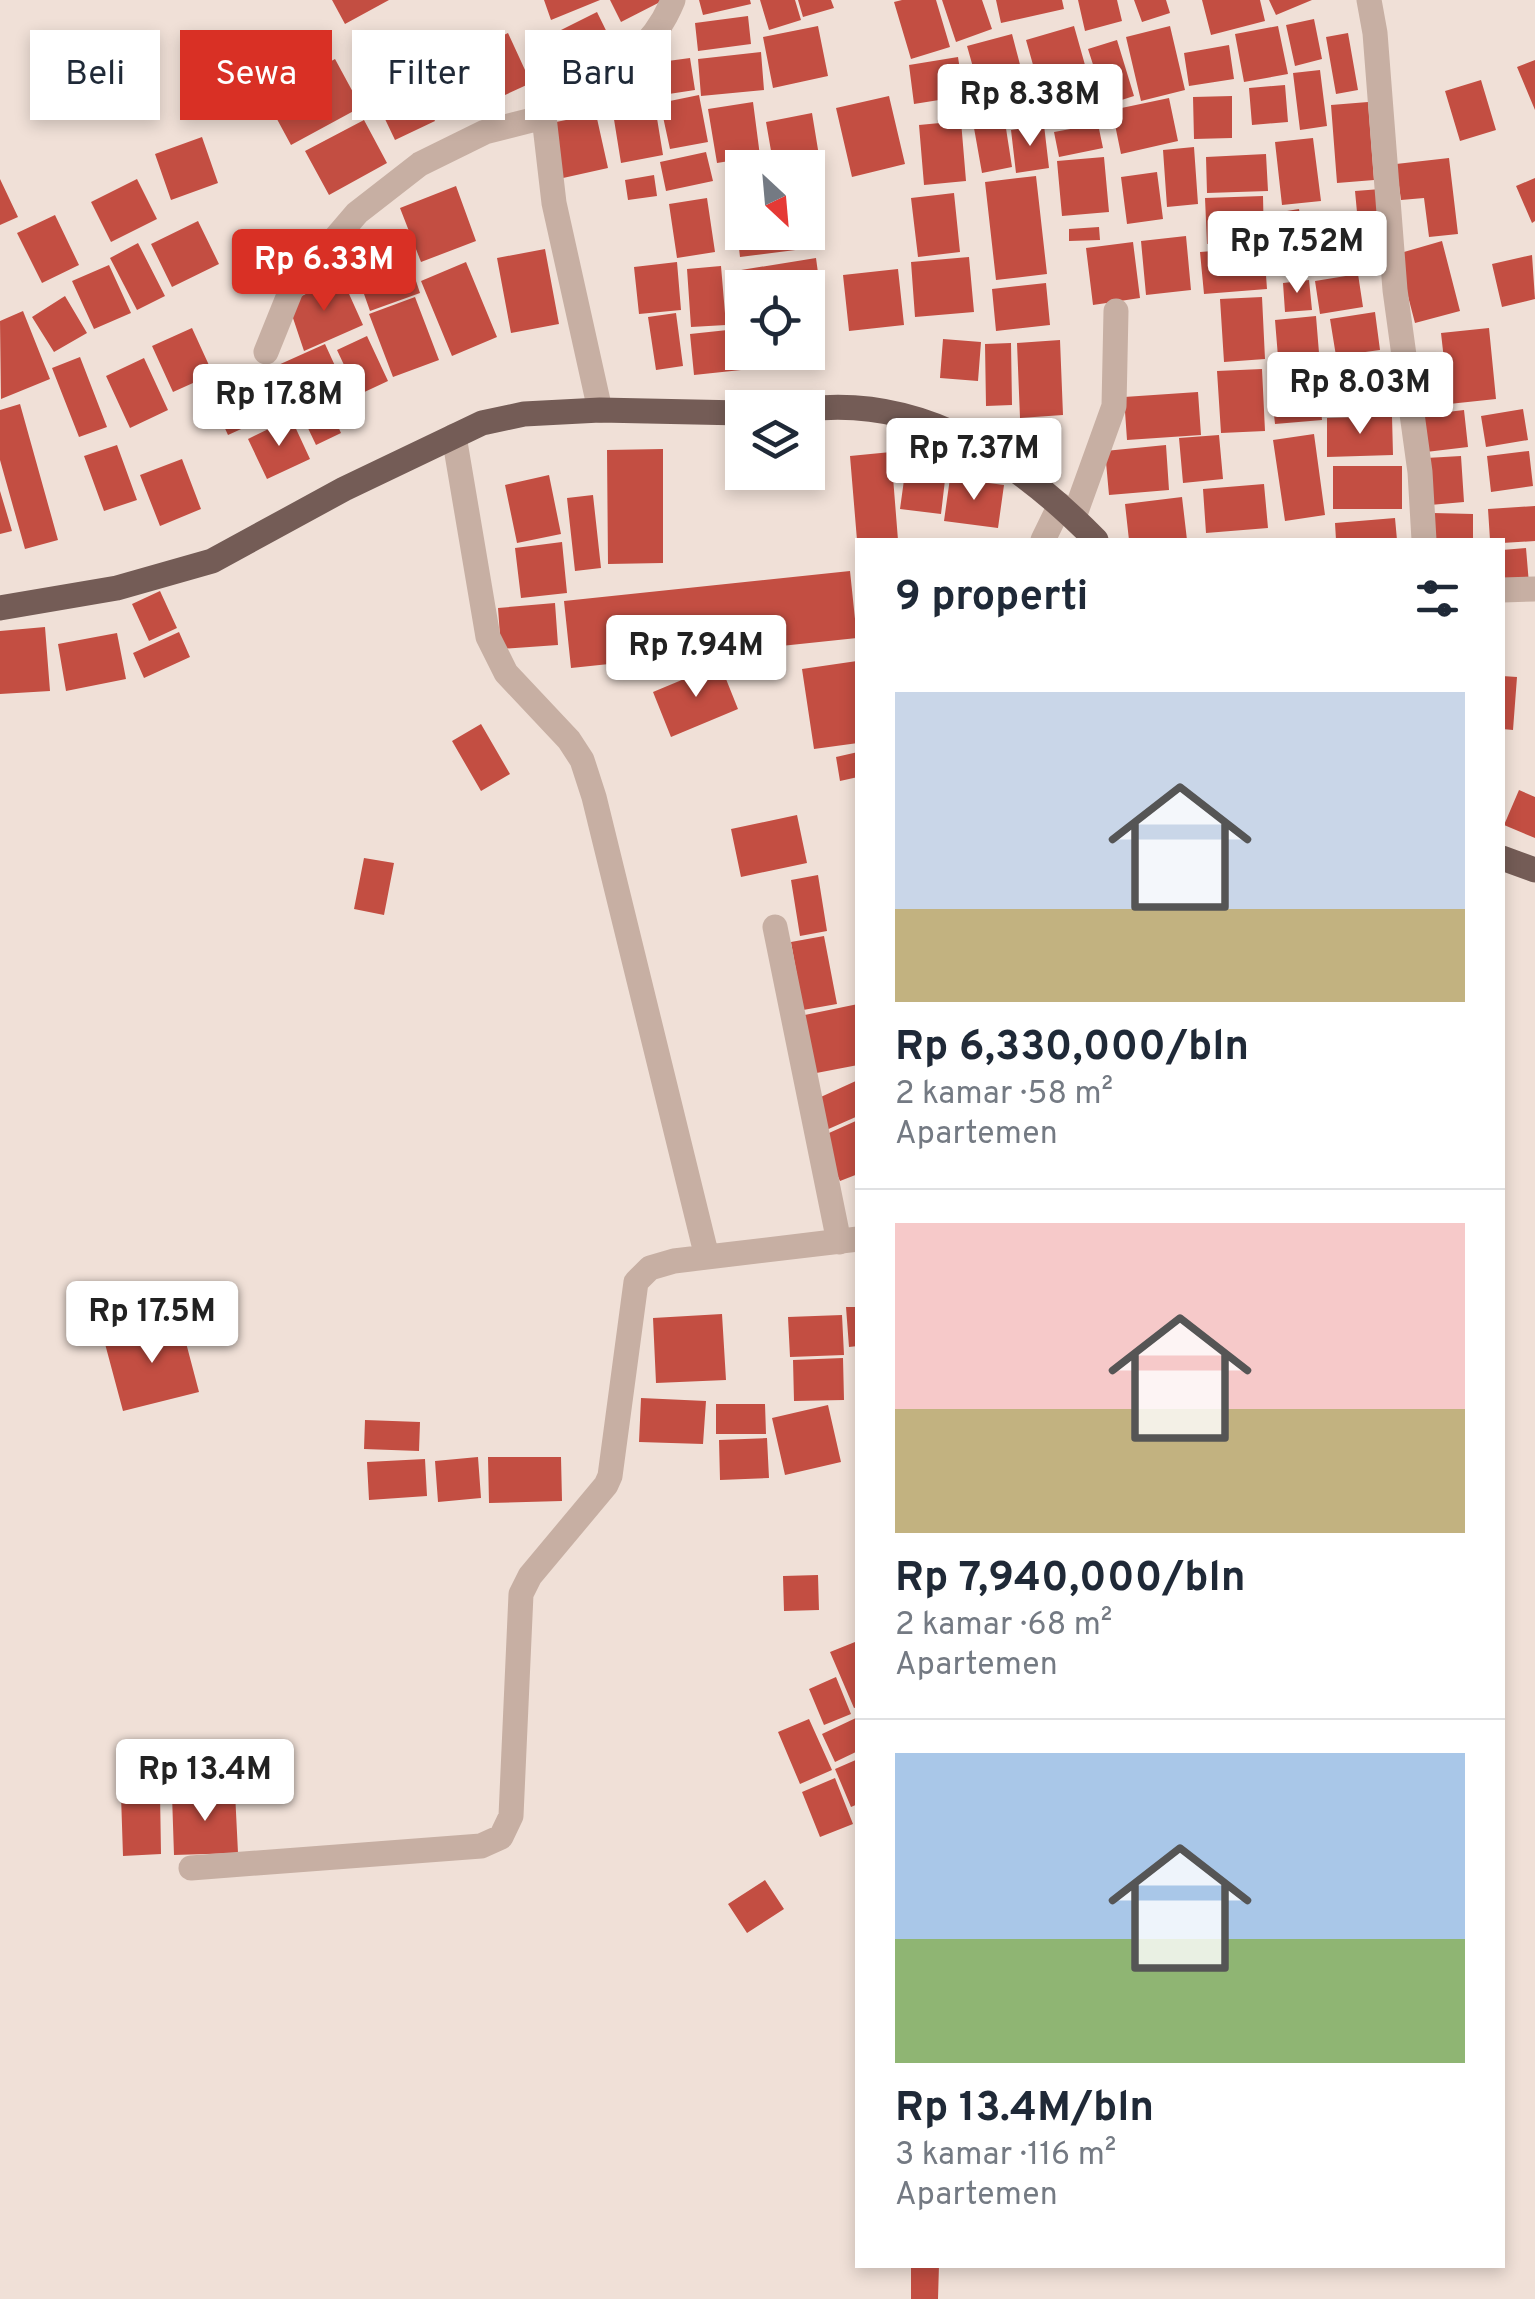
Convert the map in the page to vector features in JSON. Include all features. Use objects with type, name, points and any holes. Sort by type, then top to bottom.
[{"type":"main road","points":[[825,408],[842,406],[907,415],[986,449],[1067,511],[1094,538]]},
{"type":"main road","points":[[0,608],[117,588],[212,561],[344,489],[482,423],[524,414],[600,410],[725,413]]},
{"type":"main road","points":[[1505,861],[1535,870]]},
{"type":"street","points":[[658,30],[673,0]]},
{"type":"street","points":[[1369,0],[1375,33],[1395,290],[1420,472],[1424,538]]},
{"type":"street","points":[[266,352],[291,290],[356,213],[420,164],[485,132],[536,120]]},
{"type":"street","points":[[544,120],[554,203],[600,410]]},
{"type":"street","points":[[1045,538],[1067,511],[1114,406],[1116,311]]},
{"type":"street","points":[[454,436],[488,637],[506,674],[569,740],[582,760],[594,797],[707,1256]]},
{"type":"street","points":[[1505,590],[1535,589]]},
{"type":"street","points":[[191,1868],[480,1846],[501,1837],[511,1816],[521,1594],[530,1576],[606,1486],[610,1476],[636,1282],[650,1268],[662,1264],[848,1241],[775,927]]},
{"type":"building","points":[[332,0],[389,0],[345,24]]},
{"type":"building","points":[[544,0],[600,0],[551,20]]},
{"type":"building","points":[[610,0],[664,0],[621,22]]},
{"type":"building","points":[[699,0],[750,0],[751,4],[703,15]]},
{"type":"building","points":[[760,0],[795,0],[801,20],[769,30]]},
{"type":"building","points":[[798,0],[831,0],[834,8],[803,17]]},
{"type":"building","points":[[936,0],[950,47],[911,59],[894,2]]},
{"type":"building","points":[[942,0],[982,0],[992,29],[956,42]]},
{"type":"building","points":[[996,0],[1062,0],[1064,9],[1001,23]]},
{"type":"building","points":[[1078,0],[1117,0],[1122,21],[1085,31]]},
{"type":"building","points":[[1134,0],[1166,0],[1170,13],[1142,22]]},
{"type":"building","points":[[1202,0],[1260,0],[1265,21],[1211,35]]},
{"type":"building","points":[[1269,0],[1312,0],[1276,15]]},
{"type":"building","points":[[597,12],[606,30],[561,30]]},
{"type":"building","points":[[748,16],[751,44],[698,51],[695,23]]},
{"type":"building","points":[[1314,19],[1322,59],[1295,66],[1286,25]]},
{"type":"building","points":[[818,26],[828,76],[773,88],[763,37]]},
{"type":"building","points":[[1074,26],[1085,65],[1037,79],[1026,40]]},
{"type":"building","points":[[1170,26],[1185,90],[1141,101],[1126,37]]},
{"type":"building","points":[[1278,26],[1288,74],[1244,82],[1235,34]]},
{"type":"building","points":[[508,33],[525,70],[525,86],[505,95]]},
{"type":"building","points":[[1348,33],[1358,90],[1336,94],[1326,37]]},
{"type":"building","points":[[1012,34],[1024,80],[980,92],[967,46]]},
{"type":"building","points":[[1117,40],[1134,96],[1106,105],[1088,49]]},
{"type":"building","points":[[1229,45],[1234,79],[1189,86],[1184,53]]},
{"type":"building","points":[[761,52],[764,90],[701,96],[698,59]]},
{"type":"building","points":[[958,57],[964,96],[914,104],[909,65]]},
{"type":"building","points":[[690,58],[695,90],[671,94],[671,61]]},
{"type":"building","points":[[335,59],[352,90],[352,112],[291,145],[277,120],[332,120]]},
{"type":"building","points":[[1535,60],[1535,110],[1517,67]]},
{"type":"building","points":[[1088,70],[1099,112],[1062,122],[1051,81]]},
{"type":"building","points":[[1320,70],[1327,126],[1300,130],[1293,73]]},
{"type":"building","points":[[1481,80],[1496,130],[1460,141],[1445,91]]},
{"type":"building","points":[[1285,85],[1288,122],[1252,125],[1249,88]]},
{"type":"building","points":[[1029,89],[1033,113],[984,122],[980,97]]},
{"type":"building","points":[[699,95],[708,142],[670,149],[664,120],[671,120],[671,101]]},
{"type":"building","points":[[889,96],[905,164],[852,177],[836,108]]},
{"type":"building","points":[[1232,96],[1232,138],[1194,139],[1193,97]]},
{"type":"building","points":[[1169,98],[1178,141],[1121,154],[1112,110]]},
{"type":"building","points":[[753,102],[759,150],[725,150],[725,162],[717,163],[708,109]]},
{"type":"building","points":[[1368,102],[1374,180],[1337,183],[1331,105]]},
{"type":"building","points":[[812,113],[818,150],[771,150],[766,122]]},
{"type":"building","points":[[364,120],[387,163],[329,195],[305,151]]},
{"type":"building","points":[[385,120],[435,120],[435,121],[395,140]]},
{"type":"building","points":[[597,120],[608,168],[563,178],[551,123]]},
{"type":"building","points":[[614,120],[657,120],[663,155],[621,163]]},
{"type":"building","points":[[961,121],[966,181],[924,185],[919,125]]},
{"type":"building","points":[[1005,122],[1012,167],[982,173],[974,128]]},
{"type":"building","points":[[1098,124],[1103,148],[1059,157],[1054,132]]},
{"type":"building","points":[[1044,125],[1049,168],[1016,173],[1011,130]]},
{"type":"building","points":[[202,137],[218,183],[171,200],[155,154]]},
{"type":"building","points":[[1313,138],[1321,201],[1282,205],[1275,142]]},
{"type":"building","points":[[1194,147],[1198,204],[1167,207],[1163,150]]},
{"type":"building","points":[[706,152],[713,181],[666,191],[660,162]]},
{"type":"building","points":[[1266,154],[1268,191],[1207,193],[1206,157]]},
{"type":"building","points":[[1104,157],[1109,212],[1062,216],[1057,161]]},
{"type":"building","points":[[1449,158],[1458,234],[1429,237],[1424,198],[1401,200],[1396,164]]},
{"type":"building","points":[[1157,172],[1163,219],[1127,224],[1121,177]]},
{"type":"building","points":[[654,175],[657,196],[628,200],[625,180]]},
{"type":"building","points":[[1036,176],[1047,274],[996,280],[985,182]]},
{"type":"building","points":[[1535,178],[1535,221],[1532,223],[1516,186]]},
{"type":"building","points":[[0,179],[18,217],[0,225]]},
{"type":"building","points":[[137,179],[157,219],[111,242],[91,202]]},
{"type":"building","points":[[456,186],[476,241],[421,262],[400,208]]},
{"type":"building","points":[[1381,189],[1388,262],[1362,265],[1355,191]]},
{"type":"building","points":[[954,193],[960,252],[918,257],[911,198]]},
{"type":"building","points":[[1263,196],[1264,242],[1207,244],[1205,198]]},
{"type":"building","points":[[707,198],[715,252],[677,258],[669,204]]},
{"type":"building","points":[[1299,209],[1309,268],[1285,272],[1275,213]]},
{"type":"building","points":[[55,215],[79,265],[42,283],[17,233]]},
{"type":"building","points":[[1346,216],[1354,261],[1314,268],[1307,222]]},
{"type":"building","points":[[198,221],[219,264],[172,287],[151,244]]},
{"type":"building","points":[[1099,227],[1100,240],[1069,241],[1069,229]]},
{"type":"building","points":[[1186,236],[1191,290],[1146,295],[1141,241]]},
{"type":"building","points":[[1442,241],[1460,311],[1415,323],[1397,254]]},
{"type":"building","points":[[403,242],[420,293],[370,311],[352,260]]},
{"type":"building","points":[[1133,242],[1140,298],[1093,305],[1086,248]]},
{"type":"building","points":[[138,243],[165,296],[137,310],[110,258]]},
{"type":"building","points":[[1264,247],[1267,289],[1204,294],[1200,252]]},
{"type":"building","points":[[545,249],[559,324],[511,333],[497,258]]},
{"type":"building","points":[[739,250],[795,250],[740,257]]},
{"type":"building","points":[[1532,255],[1535,299],[1502,307],[1492,264]]},
{"type":"building","points":[[969,257],[974,312],[915,317],[911,262]]},
{"type":"building","points":[[816,258],[818,270],[741,270]]},
{"type":"building","points":[[466,262],[497,337],[452,356],[421,281]]},
{"type":"building","points":[[677,262],[681,310],[639,314],[634,267]]},
{"type":"building","points":[[109,265],[131,313],[94,329],[72,281]]},
{"type":"building","points":[[721,266],[725,325],[691,327],[687,269]]},
{"type":"building","points":[[898,269],[904,325],[849,331],[843,275]]},
{"type":"building","points":[[1358,274],[1363,307],[1320,314],[1315,281]]},
{"type":"building","points":[[341,276],[363,325],[304,351],[288,303]]},
{"type":"building","points":[[1309,280],[1312,310],[1285,312],[1283,283]]},
{"type":"building","points":[[1046,283],[1050,325],[996,331],[992,289]]},
{"type":"building","points":[[65,296],[87,333],[54,352],[32,317]]},
{"type":"building","points":[[415,297],[439,360],[393,377],[369,314]]},
{"type":"building","points":[[1262,297],[1265,359],[1224,362],[1220,299]]},
{"type":"building","points":[[23,311],[50,379],[1,399],[0,321]]},
{"type":"building","points":[[1375,312],[1380,350],[1336,356],[1330,319]]},
{"type":"building","points":[[676,313],[683,366],[656,370],[648,317]]},
{"type":"building","points":[[1316,316],[1319,353],[1278,357],[1275,320]]},
{"type":"building","points":[[192,328],[213,374],[173,392],[152,346]]},
{"type":"building","points":[[1489,328],[1496,399],[1449,404],[1441,333]]},
{"type":"building","points":[[725,330],[725,370],[741,370],[694,375],[690,334]]},
{"type":"building","points":[[367,336],[388,381],[358,395],[337,350]]},
{"type":"building","points":[[943,339],[981,342],[978,381],[940,378]]},
{"type":"building","points":[[1060,340],[1063,415],[1020,418],[1017,343]]},
{"type":"building","points":[[1011,343],[1012,405],[986,406],[985,344]]},
{"type":"building","points":[[325,344],[342,381],[293,403],[276,366]]},
{"type":"building","points":[[1389,355],[1394,408],[1337,413],[1332,360]]},
{"type":"building","points":[[80,357],[107,427],[79,437],[52,368]]},
{"type":"building","points":[[1437,357],[1441,403],[1418,406],[1413,359]]},
{"type":"building","points":[[144,358],[168,410],[130,428],[106,376]]},
{"type":"building","points":[[1317,364],[1322,420],[1275,424],[1269,368]]},
{"type":"building","points":[[1262,369],[1265,431],[1221,433],[1217,371]]},
{"type":"building","points":[[266,372],[283,410],[228,435],[211,398]]},
{"type":"building","points":[[1198,392],[1201,435],[1127,440],[1124,397]]},
{"type":"building","points":[[323,394],[341,433],[316,445],[297,405]]},
{"type":"building","points":[[20,404],[58,540],[25,549],[0,460],[0,410]]},
{"type":"building","points":[[1523,409],[1528,440],[1486,447],[1481,416]]},
{"type":"building","points":[[1464,410],[1468,447],[1426,452],[1422,415]]},
{"type":"building","points":[[1392,416],[1393,455],[1327,457],[1327,418]]},
{"type":"building","points":[[291,418],[310,459],[267,479],[248,439]]},
{"type":"building","points":[[1314,434],[1325,515],[1285,521],[1273,440]]},
{"type":"building","points":[[1219,435],[1223,479],[1183,483],[1179,438]]},
{"type":"building","points":[[117,445],[137,500],[104,511],[84,456]]},
{"type":"building","points":[[1166,445],[1169,490],[1109,495],[1105,451]]},
{"type":"building","points":[[663,449],[663,563],[608,564],[607,450]]},
{"type":"building","points":[[1529,451],[1533,486],[1491,492],[1487,456]]},
{"type":"building","points":[[891,452],[898,538],[857,538],[850,456]]},
{"type":"building","points":[[1461,456],[1464,502],[1430,505],[1426,458]]},
{"type":"building","points":[[907,458],[947,463],[941,514],[900,509]]},
{"type":"building","points":[[182,459],[201,509],[160,526],[140,475]]},
{"type":"building","points":[[1333,466],[1402,466],[1402,509],[1333,509]]},
{"type":"building","points":[[549,475],[561,534],[517,543],[505,485]]},
{"type":"building","points":[[950,478],[1004,485],[998,528],[944,521]]},
{"type":"building","points":[[1264,484],[1268,528],[1206,533],[1203,489]]},
{"type":"building","points":[[0,491],[12,531],[0,534]]},
{"type":"building","points":[[593,495],[601,568],[575,571],[567,498]]},
{"type":"building","points":[[1182,497],[1187,538],[1129,538],[1125,504]]},
{"type":"building","points":[[1535,506],[1535,541],[1505,543],[1505,538],[1490,538],[1488,509]]},
{"type":"building","points":[[1433,513],[1473,514],[1473,538],[1432,538]]},
{"type":"building","points":[[1395,518],[1397,538],[1336,538],[1335,523]]},
{"type":"building","points":[[562,542],[567,593],[521,598],[515,548]]},
{"type":"building","points":[[1526,548],[1529,584],[1505,586],[1505,550]]},
{"type":"building","points":[[850,571],[855,638],[571,668],[564,601]]},
{"type":"building","points":[[160,591],[177,628],[149,641],[132,604]]},
{"type":"building","points":[[555,603],[558,645],[501,649],[498,608]]},
{"type":"building","points":[[45,627],[50,691],[0,694],[0,631]]},
{"type":"building","points":[[179,632],[190,657],[144,678],[133,653]]},
{"type":"building","points":[[117,633],[126,679],[66,691],[58,644]]},
{"type":"building","points":[[855,661],[855,743],[814,749],[802,669]]},
{"type":"building","points":[[720,664],[738,709],[671,737],[653,692]]},
{"type":"building","points":[[1505,676],[1517,677],[1513,730],[1505,729]]},
{"type":"building","points":[[481,724],[510,774],[481,791],[452,741]]},
{"type":"building","points":[[855,753],[855,778],[840,781],[836,757]]},
{"type":"building","points":[[1519,790],[1535,797],[1535,838],[1505,823]]},
{"type":"building","points":[[797,815],[807,863],[741,877],[731,829]]},
{"type":"building","points":[[364,858],[394,863],[384,915],[354,909]]},
{"type":"building","points":[[818,875],[827,931],[800,936],[791,880]]},
{"type":"building","points":[[824,936],[837,1004],[803,1010],[791,942]]},
{"type":"building","points":[[855,1005],[855,1066],[806,1075],[795,1017]]},
{"type":"building","points":[[855,1081],[855,1117],[824,1131],[812,1101]]},
{"type":"building","points":[[855,1121],[855,1175],[840,1181],[820,1137]]},
{"type":"building","points":[[846,1307],[855,1307],[855,1346],[849,1347]]},
{"type":"building","points":[[722,1314],[726,1380],[656,1383],[653,1318]]},
{"type":"building","points":[[842,1315],[844,1355],[790,1357],[788,1317]]},
{"type":"building","points":[[180,1320],[199,1392],[123,1411],[104,1340]]},
{"type":"building","points":[[843,1358],[844,1400],[794,1401],[793,1360]]},
{"type":"building","points":[[641,1398],[706,1401],[703,1444],[639,1442]]},
{"type":"building","points":[[716,1404],[765,1404],[766,1434],[716,1434]]},
{"type":"building","points":[[828,1405],[841,1462],[785,1475],[772,1418]]},
{"type":"building","points":[[365,1420],[420,1422],[419,1451],[364,1449]]},
{"type":"building","points":[[767,1438],[769,1478],[720,1480],[719,1440]]},
{"type":"building","points":[[478,1457],[481,1498],[438,1502],[435,1461]]},
{"type":"building","points":[[488,1457],[561,1457],[562,1501],[489,1503]]},
{"type":"building","points":[[425,1459],[427,1496],[369,1500],[367,1462]]},
{"type":"building","points":[[818,1575],[819,1610],[784,1611],[783,1576]]},
{"type":"building","points":[[855,1642],[855,1708],[854,1708],[830,1652]]},
{"type":"building","points":[[836,1677],[851,1714],[824,1725],[809,1689]]},
{"type":"building","points":[[855,1718],[855,1752],[835,1762],[822,1734]]},
{"type":"building","points":[[809,1719],[832,1770],[800,1784],[778,1732]]},
{"type":"building","points":[[855,1760],[855,1805],[851,1807],[835,1769]]},
{"type":"building","points":[[835,1778],[853,1824],[820,1837],[802,1792]]},
{"type":"building","points":[[235,1792],[238,1853],[174,1855],[172,1795]]},
{"type":"building","points":[[160,1793],[161,1854],[123,1856],[121,1795]]},
{"type":"building","points":[[765,1880],[784,1909],[747,1933],[728,1904]]},
{"type":"building","points":[[911,2268],[939,2268],[938,2299],[911,2299]]}]
